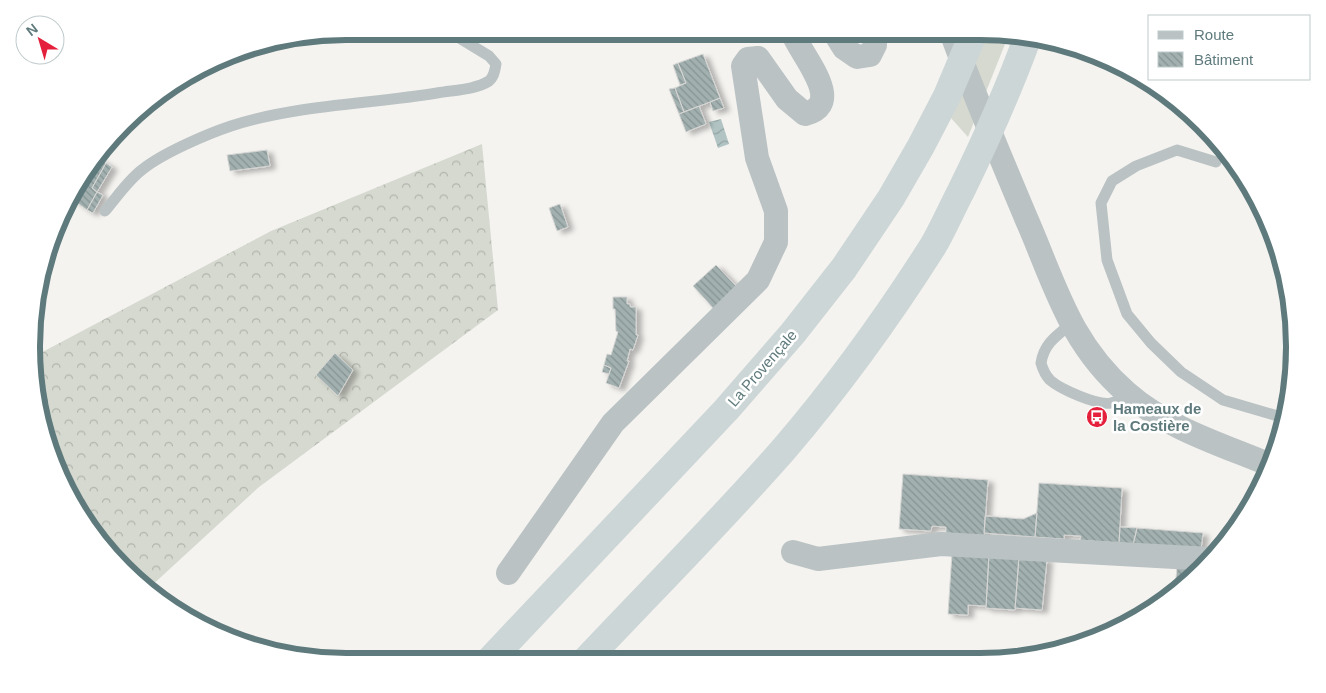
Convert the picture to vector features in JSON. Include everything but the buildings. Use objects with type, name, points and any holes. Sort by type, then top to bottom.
[{"type":"highway","name":"La Provençale","points":[[498,653],[726,410],[793,332],[844,268],[891,198],[921,146],[947,96],[971,40]]},
{"type":"highway","points":[[593,653],[784,448],[827,395],[886,316],[934,245],[1000,107],[1025,44]]},
{"type":"street","points":[[508,573],[614,423],[758,280],[776,242],[776,211],[757,158],[743,66],[748,59],[758,58],[787,99],[805,114],[814,112],[823,99],[821,85],[796,40]]},
{"type":"street","points":[[839,40],[844,48],[858,57],[870,55],[874,46],[874,40]]},
{"type":"street","points":[[954,40],[974,94],[1071,324],[1097,362],[1128,394],[1161,417],[1264,462]]},
{"type":"street","points":[[792,552],[818,559],[941,544],[1201,558]]},
{"type":"lane","points":[[105,211],[143,169],[175,150],[231,126],[262,117],[312,109],[403,99],[476,87],[490,80],[495,73],[496,64],[489,56],[463,40]]},
{"type":"lane","points":[[1216,162],[1177,150],[1136,166],[1112,181],[1101,203],[1107,260],[1127,314],[1151,343],[1180,372],[1223,400],[1278,416]]},
{"type":"lane","points":[[1071,324],[1052,339],[1046,347],[1041,363],[1047,377],[1052,382],[1084,398],[1103,404],[1115,402],[1128,394]]},
{"type":"green space","points":[[985,40],[1006,42],[968,137],[951,118]]},
{"type":"green space","points":[[482,144],[498,310],[259,487],[153,584],[116,549],[103,533],[81,500],[63,464],[50,426],[43,387],[40,353],[271,231]]},
{"type":"water","points":[[721,119],[729,144],[718,148],[709,122]]},
{"type":"place","name":"Hameaux de la Costière","points":[[1097,417]]}]
